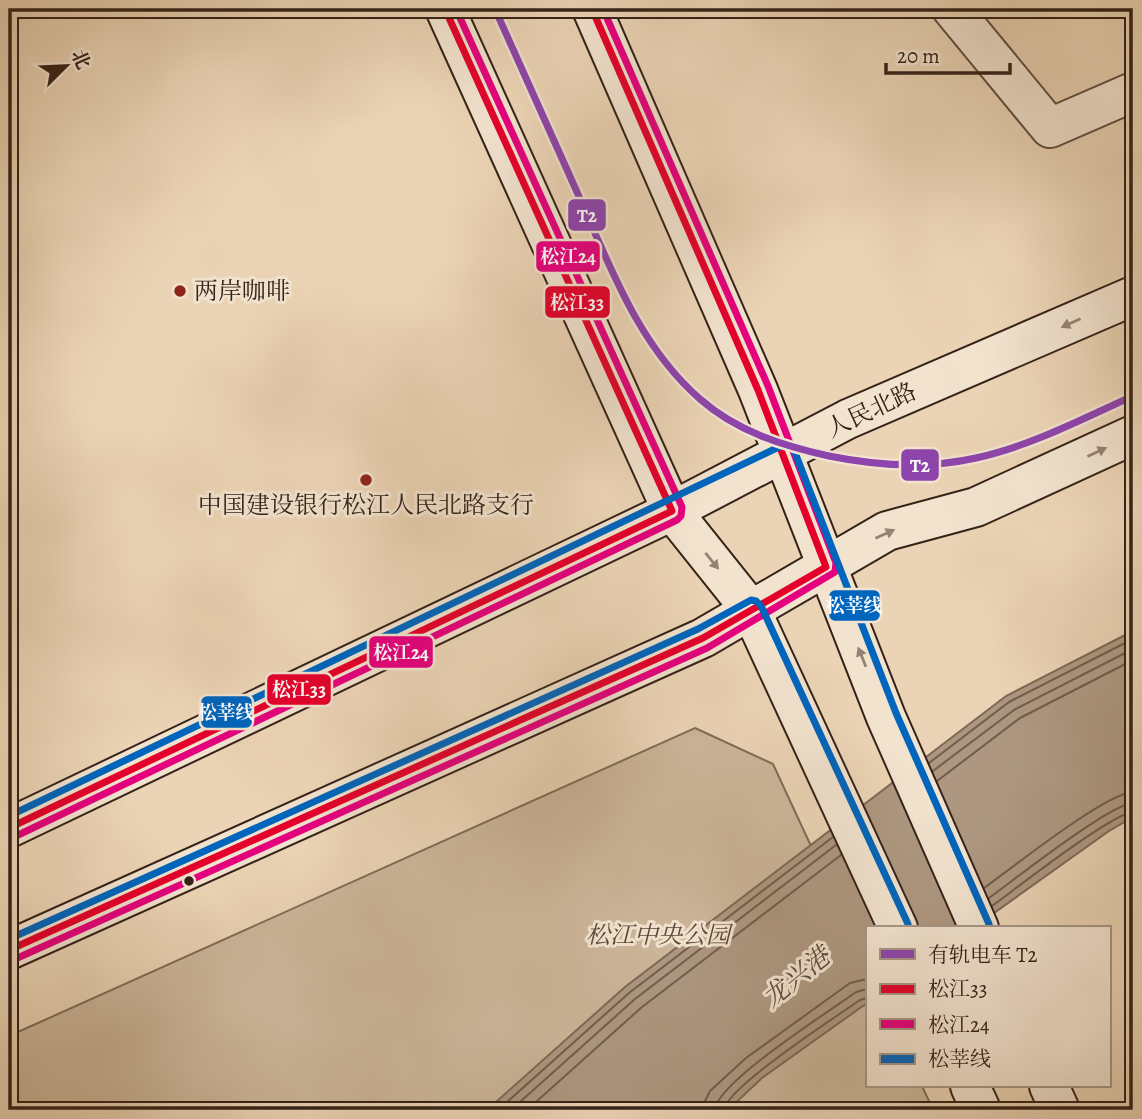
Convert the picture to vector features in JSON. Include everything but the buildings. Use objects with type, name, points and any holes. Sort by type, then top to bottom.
[{"type":"main road","points":[[445,9],[672,512],[751,610],[897,926]]},
{"type":"main road","points":[[592,9],[784,454],[826,567],[907,765],[978,926]]},
{"type":"main road","points":[[952,9],[1050,128],[1133,92]]},
{"type":"main road","name":"人民北路","points":[[9,828],[672,512],[848,419],[1133,296]]},
{"type":"main road","points":[[9,950],[703,638],[887,531],[976,508],[1133,435]]},
{"type":"main road","points":[[971,1088],[981,1110]]},
{"type":"main road","points":[[1050,1088],[1059,1110]]},
{"type":"green space","name":"松江中央公园","points":[[695,728],[773,764],[866,965],[866,1088],[923,1088],[930,1103],[918,1110],[9,1110],[9,1036]]},
{"type":"water","name":"龙兴港","points":[[1133,631],[1133,817],[1109,831],[976,926],[866,926],[866,1004],[762,1078],[728,1110],[487,1110],[625,987],[1006,696]]},
{"type":"tram line","name":"T2","points":[[495,9],[628,303],[659,354],[678,378],[700,399],[729,420],[777,442],[829,456],[902,465],[939,464],[976,458],[1017,446],[1133,396]]},
{"type":"transit line","name":"松江33","points":[[9,828],[672,511],[445,9]]},
{"type":"transit line","name":"松江24","points":[[14,837],[681,516],[682,507],[456,9]]},
{"type":"transit line","name":"松江33","points":[[9,950],[703,638],[826,567],[758,390],[592,9]]},
{"type":"transit line","name":"松江24","points":[[13,960],[707,648],[835,572],[836,563],[768,386],[603,9]]},
{"type":"transit line","name":"松莘线","points":[[9,816],[785,444],[794,450],[896,713],[989,924]]},
{"type":"transit line","name":"松莘线","points":[[9,939],[698,629],[751,600],[761,606],[908,924]]},
{"type":"place","name":"两岸咖啡","points":[[180,291]]},
{"type":"place","name":"中国建设银行松江人民北路支行","points":[[366,480]]}]
